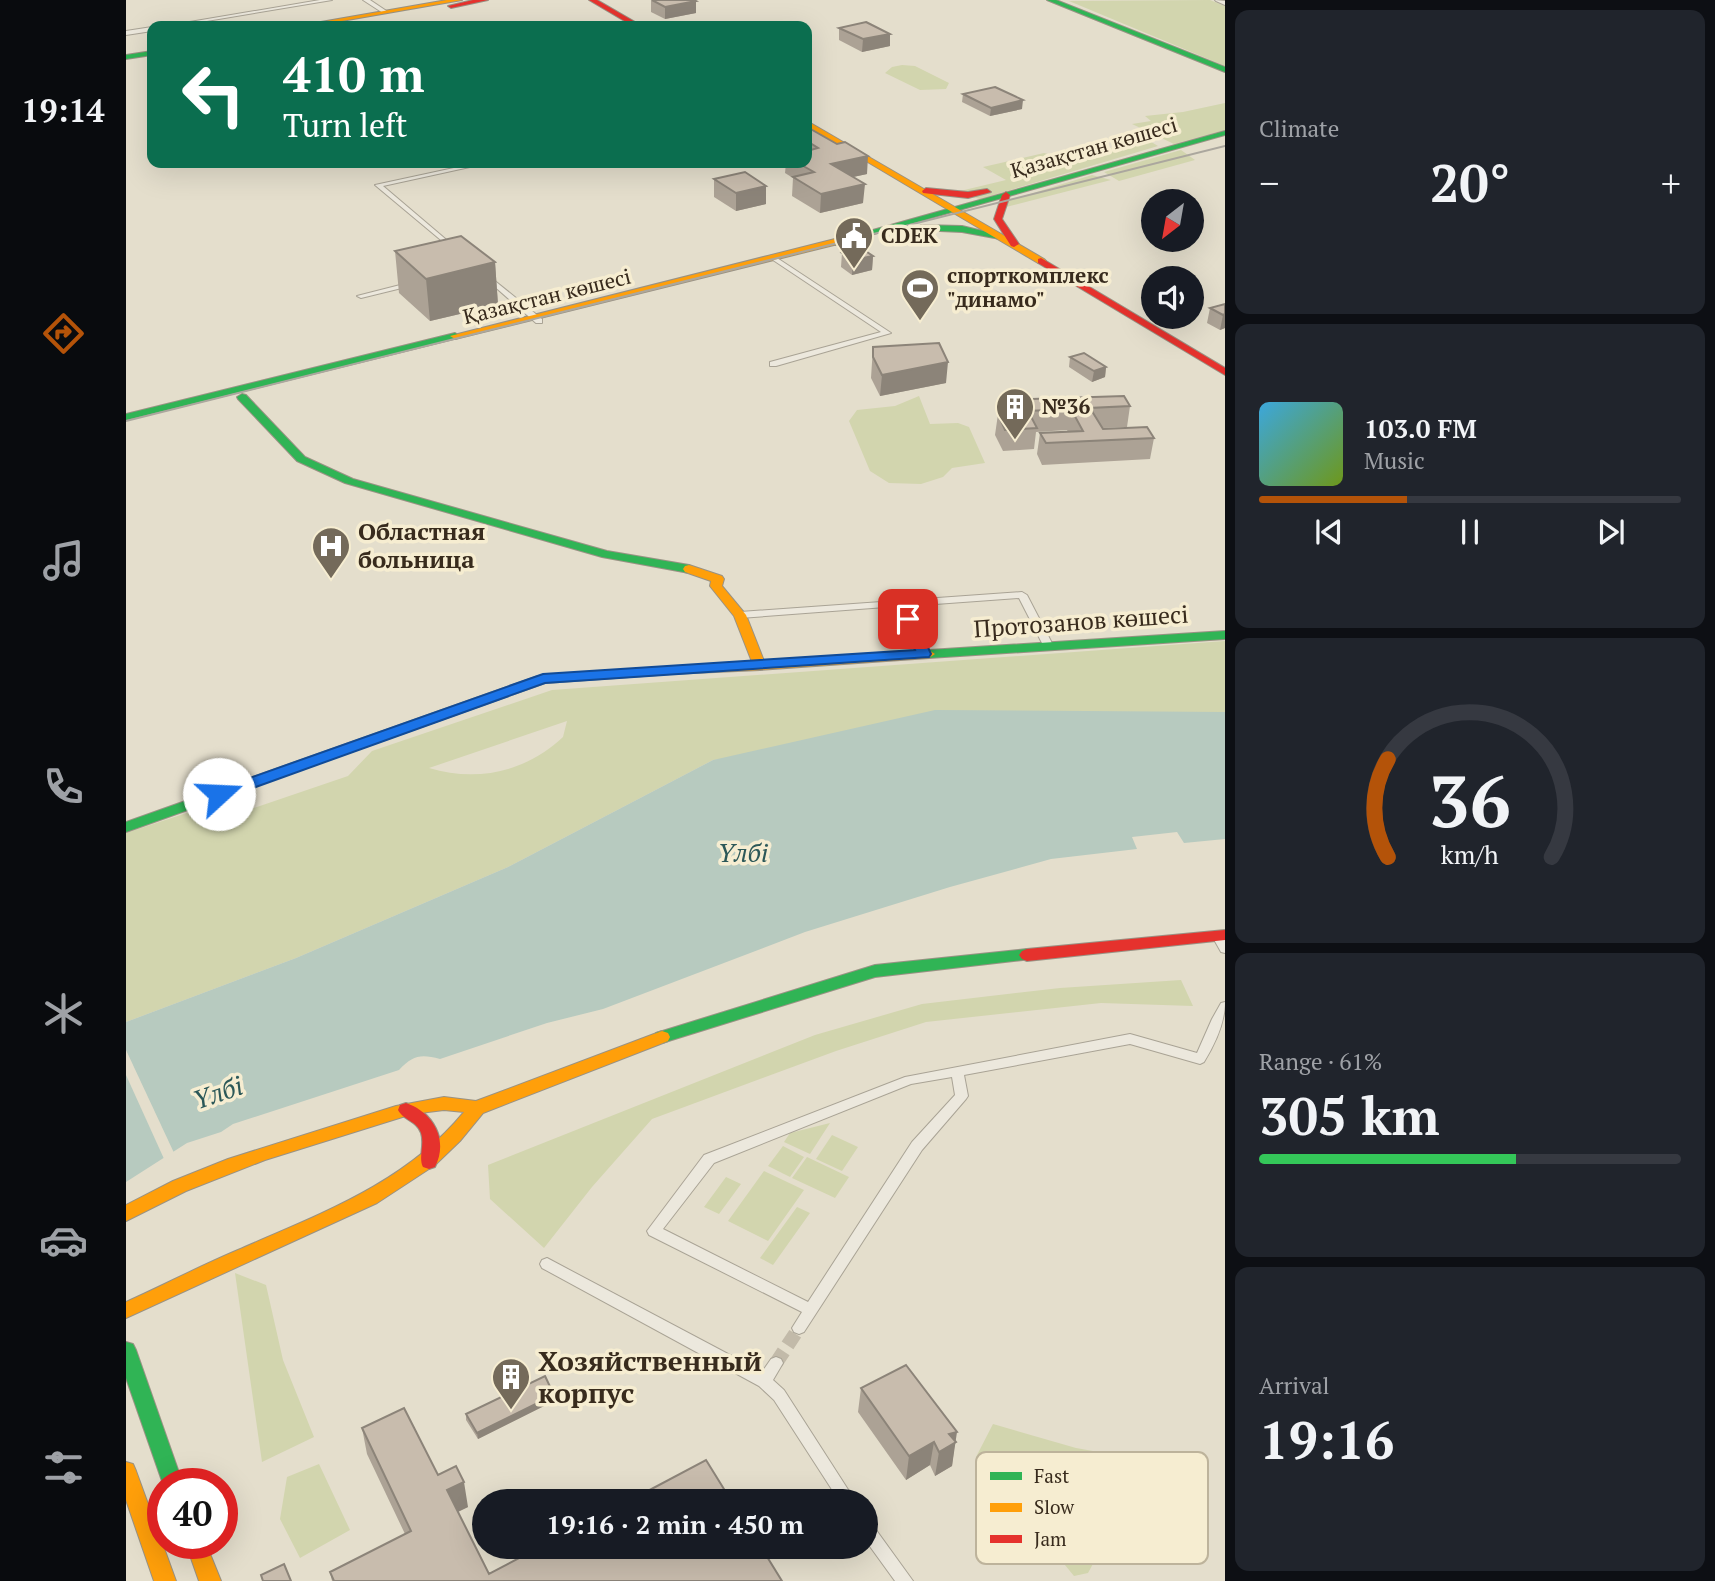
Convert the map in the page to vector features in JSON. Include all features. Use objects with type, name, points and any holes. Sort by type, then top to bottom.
[{"type":"main road","points":[[336,21],[459,0]]},
{"type":"main road","points":[[364,21],[485,0]]},
{"type":"main road","points":[[592,0],[629,21]]},
{"type":"main road","points":[[1059,1],[1225,70]]},
{"type":"main road","points":[[127,58],[147,56]]},
{"type":"main road","points":[[812,127],[923,190],[965,209],[1000,236],[1225,372]]},
{"type":"main road","name":"Қазақстан көшесі","points":[[126,417],[238,393],[776,259],[965,209],[1006,194],[1225,133]]},
{"type":"main road","points":[[923,190],[968,195],[1031,187]]},
{"type":"main road","points":[[1006,194],[998,219],[1014,244]]},
{"type":"main road","name":"Қазақстан көшесі","points":[[776,259],[959,218],[965,209]]},
{"type":"main road","points":[[920,228],[962,229],[1000,236]]},
{"type":"main road","points":[[238,393],[301,460],[349,481],[626,559],[701,571],[718,579],[716,586],[740,615],[760,666]]},
{"type":"main road","name":"Қазақстан көшесі","points":[[126,426],[238,393]]},
{"type":"main road","name":"Протозанов көшесі","points":[[126,827],[543,679],[1225,635]]},
{"type":"main road","points":[[126,1310],[321,1222],[398,1182],[429,1162],[466,1129],[477,1108],[634,1046],[793,994],[876,971],[1222,940]]},
{"type":"main road","points":[[126,1213],[174,1185],[245,1156],[405,1109],[464,1102],[477,1108]]},
{"type":"main road","points":[[405,1109],[416,1114],[431,1129],[434,1139],[429,1162]]},
{"type":"main road","points":[[126,1350],[167,1468]]},
{"type":"main road","points":[[126,1471],[147,1516]]},
{"type":"main road","points":[[161,1559],[165,1581]]},
{"type":"main road","points":[[202,1559],[210,1581]]},
{"type":"street","points":[[200,21],[329,0]]},
{"type":"street","points":[[366,0],[386,12]]},
{"type":"street","points":[[1218,0],[1225,3]]},
{"type":"street","points":[[126,33],[147,30]]},
{"type":"street","points":[[461,168],[378,185],[463,257]]},
{"type":"street","points":[[773,365],[887,333],[776,259]]},
{"type":"street","points":[[484,274],[536,318]]},
{"type":"street","points":[[361,296],[427,280]]},
{"type":"street","points":[[740,615],[1022,594],[1049,647]]},
{"type":"street","points":[[902,603],[924,654]]},
{"type":"street","points":[[810,1309],[654,1231],[709,1159],[909,1080],[1130,1039],[1200,1059],[1212,1042],[1215,1020],[1225,1006]]},
{"type":"street","points":[[799,1328],[917,1146],[962,1096],[957,1071]]},
{"type":"street","points":[[547,1264],[764,1381],[779,1395],[840,1489]]},
{"type":"street","points":[[764,1381],[776,1363]]},
{"type":"street","points":[[878,1544],[905,1581]]},
{"type":"green space","points":[[1210,0],[1225,6],[1225,66],[1069,1]]},
{"type":"green space","points":[[915,66],[949,83],[946,89],[920,90],[885,73],[892,67]]},
{"type":"green space","points":[[1225,103],[1225,130],[1174,144],[1132,124],[1151,121],[1145,116],[1183,112]]},
{"type":"green space","points":[[1143,137],[1158,146],[980,199],[956,192],[1006,180],[983,167],[1044,153],[1063,158],[1115,147]]},
{"type":"green space","points":[[1181,150],[1195,160],[1119,181],[1104,172]]},
{"type":"green space","points":[[1092,175],[1111,180],[1002,208],[1010,200]]},
{"type":"green space","points":[[919,396],[930,424],[958,423],[969,427],[985,463],[952,468],[943,477],[921,484],[889,483],[870,471],[849,421],[857,410],[895,406]]},
{"type":"green space","points":[[1225,641],[1225,712],[1180,714],[713,760],[508,867],[296,958],[126,1022],[126,833],[220,802],[216,812],[234,807],[239,813],[348,776],[372,751],[552,690]],"holes":[[[567,721],[563,737],[534,758],[501,771],[466,774],[429,768]]]},
{"type":"green space","points":[[1181,980],[1193,1006],[1101,1003],[926,1022],[836,1051],[652,1119],[592,1187],[544,1248],[490,1199],[488,1165],[815,1035],[922,1004],[1060,988]]},
{"type":"green space","points":[[830,1123],[810,1154],[784,1142],[790,1133]]},
{"type":"green space","points":[[832,1135],[858,1147],[842,1171],[816,1159]]},
{"type":"green space","points":[[783,1146],[804,1157],[790,1177],[768,1166]]},
{"type":"green space","points":[[807,1157],[849,1177],[835,1198],[792,1178]]},
{"type":"green space","points":[[764,1171],[804,1190],[768,1241],[728,1221]]},
{"type":"green space","points":[[726,1177],[741,1184],[719,1214],[704,1207]]},
{"type":"green space","points":[[797,1207],[810,1213],[773,1265],[760,1258]]},
{"type":"green space","points":[[235,1273],[266,1285],[283,1360],[314,1437],[262,1462]]},
{"type":"green space","points":[[993,1424],[1098,1452],[979,1452]]},
{"type":"green space","points":[[319,1464],[350,1530],[300,1558],[280,1519],[287,1477]]},
{"type":"green space","points":[[1064,1564],[1093,1564],[1088,1573],[1074,1576]]},
{"type":"water","name":"Үлбі","points":[[935,710],[1225,712],[1225,839],[1184,843],[1177,832],[1132,837],[1137,849],[1051,859],[805,932],[603,1009],[547,1023],[440,1059],[418,1057],[399,1070],[233,1124],[221,1132],[187,1143],[126,1182],[126,1022],[296,958],[508,867],[713,760]]},
{"type":"pier","points":[[126,1050],[175,1155],[165,1161],[126,1075]]},
{"type":"building","points":[[652,0],[694,0],[696,1],[665,7]]},
{"type":"building","points":[[866,22],[890,34],[863,39],[839,28]]},
{"type":"building","points":[[995,87],[1023,100],[991,108],[963,94]]},
{"type":"building","points":[[812,130],[837,144],[845,142],[868,156],[831,164],[865,184],[821,194],[793,177],[814,172],[807,168],[812,168],[812,150],[818,148],[812,144]]},
{"type":"building","points":[[745,172],[766,186],[736,193],[714,179]]},
{"type":"building","points":[[461,236],[495,262],[426,279],[395,251]]},
{"type":"building","points":[[861,248],[873,256],[853,260],[842,253]]},
{"type":"building","points":[[1225,304],[1223,315],[1210,308]]},
{"type":"building","points":[[939,343],[948,362],[882,375],[873,357],[873,347]]},
{"type":"building","points":[[1084,353],[1106,367],[1094,371],[1070,357]]},
{"type":"building","points":[[1124,396],[1130,406],[1090,408],[1103,429],[1147,427],[1154,438],[1046,443],[1040,433],[1083,431],[1071,409],[1028,411],[1037,428],[1005,430],[998,414],[1010,413],[1004,400]]},
{"type":"building","points":[[906,1365],[957,1432],[949,1434],[956,1442],[939,1452],[934,1442],[909,1456],[861,1388]]},
{"type":"building","name":"Хозяйственный корпус","points":[[545,1376],[554,1395],[477,1433],[466,1414]]},
{"type":"building","points":[[404,1408],[438,1475],[456,1466],[464,1482],[447,1490],[472,1540],[472,1559],[482,1559],[489,1574],[517,1559],[768,1559],[782,1581],[334,1581],[330,1572],[411,1531],[362,1428]]},
{"type":"building","points":[[706,1460],[724,1489],[651,1489]]},
{"type":"building","points":[[284,1564],[291,1581],[263,1581],[261,1575]]},
{"type":"tunnel","points":[[776,1363],[799,1328]]},
{"type":"tram line","points":[[126,421],[1225,146]]},
{"type":"traffic: fast","points":[[1050,0],[1225,70]]},
{"type":"traffic: fast","points":[[126,57],[147,54]]},
{"type":"traffic: fast","points":[[835,242],[1225,133]]},
{"type":"traffic: fast","points":[[921,228],[962,229],[1000,236]]},
{"type":"traffic: fast","points":[[126,417],[455,336]]},
{"type":"traffic: fast","points":[[242,397],[301,459],[349,481],[606,554],[689,569]]},
{"type":"traffic: fast","points":[[929,654],[1225,635]]},
{"type":"traffic: fast","points":[[126,827],[543,679],[653,672]]},
{"type":"traffic: fast","points":[[662,1037],[875,971],[1027,955]]},
{"type":"traffic: fast","points":[[126,1350],[167,1468]]},
{"type":"traffic: slow","points":[[332,21],[459,0]]},
{"type":"traffic: slow","points":[[812,126],[1041,261]]},
{"type":"traffic: slow","points":[[455,336],[835,242]]},
{"type":"traffic: slow","points":[[689,569],[718,579],[716,586],[740,615],[760,666]]},
{"type":"traffic: slow","points":[[653,672],[929,654]]},
{"type":"traffic: slow","points":[[126,1214],[179,1186],[262,1154],[412,1108],[444,1103],[477,1108],[662,1037]]},
{"type":"traffic: slow","points":[[126,1310],[371,1198],[429,1160],[477,1108]]},
{"type":"traffic: slow","points":[[126,1471],[165,1581]]},
{"type":"traffic: slow","points":[[202,1559],[210,1581]]},
{"type":"traffic: jam","points":[[451,6],[485,0]]},
{"type":"traffic: jam","points":[[592,0],[629,21]]},
{"type":"traffic: jam","points":[[926,191],[968,195],[987,192]]},
{"type":"traffic: jam","points":[[1006,195],[998,219],[1014,244]]},
{"type":"traffic: jam","points":[[1041,261],[1225,372]]},
{"type":"traffic: jam","points":[[1027,955],[1225,935]]},
{"type":"traffic: jam","points":[[406,1110],[421,1119],[429,1130],[432,1145],[429,1162]]},
{"type":"place","name":"CDEK","points":[[854,270]]},
{"type":"place","name":"спорткомплекс \"динамо\"","points":[[920,322]]},
{"type":"place","name":"№36","points":[[1015,441]]},
{"type":"place","name":"Областная больница","points":[[331,580]]},
{"type":"place","name":"Хозяйственный корпус","points":[[511,1411]]},
{"type":"route","points":[[219,794],[543,679],[924,654],[908,619]]}]
